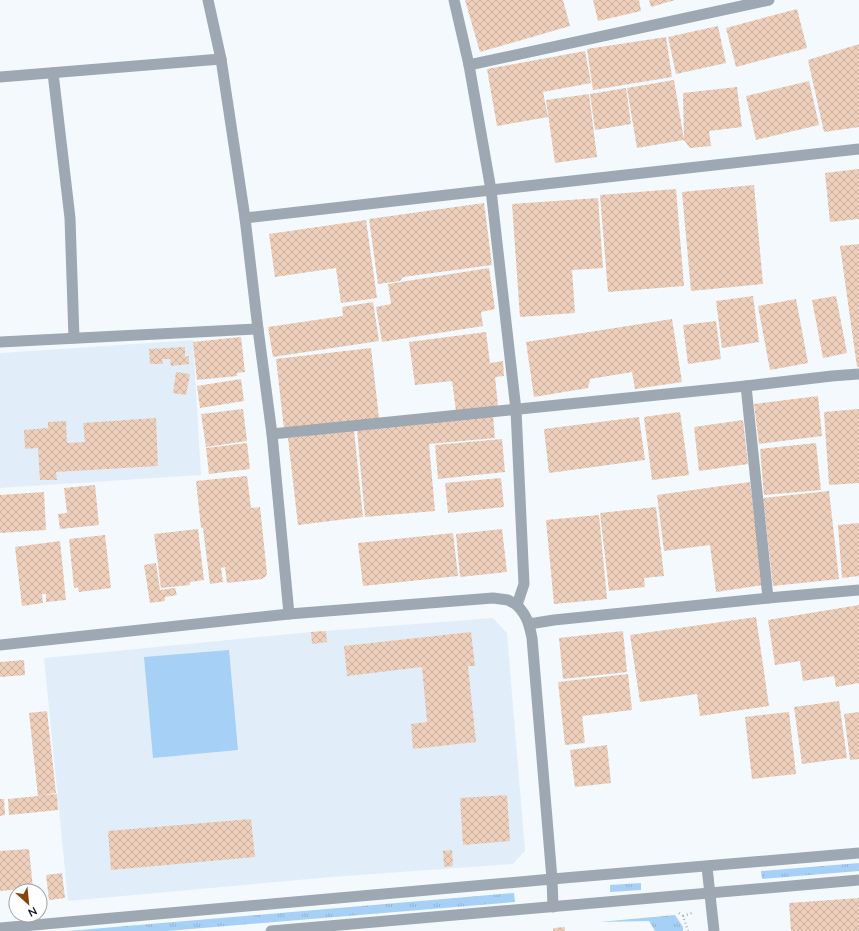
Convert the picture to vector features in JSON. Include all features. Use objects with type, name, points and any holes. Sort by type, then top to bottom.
[{"type":"street","points":[[208,0],[221,59],[245,218],[272,434],[289,614]]},
{"type":"street","points":[[454,0],[469,65],[491,190],[516,410],[524,584],[517,605]]},
{"type":"street","points":[[469,65],[769,0]]},
{"type":"street","points":[[0,77],[221,59]]},
{"type":"street","points":[[53,73],[70,218],[74,338]]},
{"type":"street","points":[[245,218],[859,149]]},
{"type":"street","points":[[0,342],[258,329]]},
{"type":"street","points":[[272,434],[859,374]]},
{"type":"street","points":[[746,386],[768,598]]},
{"type":"street","points":[[529,624],[562,619],[859,590]]},
{"type":"street","points":[[0,646],[289,614],[493,598],[508,600],[517,605],[524,613],[529,624],[533,646],[554,907]]},
{"type":"street","points":[[0,928],[859,853]]},
{"type":"street","points":[[707,866],[714,931]]},
{"type":"street","points":[[271,931],[859,880]]},
{"type":"shaded area","points":[[193,340],[201,475],[0,488],[0,353]]},
{"type":"shaded area","points":[[493,618],[507,633],[525,851],[513,864],[332,877],[68,901],[44,658],[311,632]]},
{"type":"green space","points":[[229,650],[238,750],[153,758],[144,657]]},
{"type":"green space","points":[[859,863],[859,871],[762,879],[761,871]]},
{"type":"green space","points":[[641,883],[641,890],[610,892],[610,885]]},
{"type":"green space","points":[[514,893],[515,902],[167,931],[68,931]]},
{"type":"green space","points":[[675,915],[683,927],[683,931],[655,931],[649,921],[599,922]]},
{"type":"building","points":[[465,0],[563,0],[570,26],[480,52]]},
{"type":"building","points":[[593,0],[639,0],[641,11],[598,21]]},
{"type":"building","points":[[649,0],[675,0],[651,7]]},
{"type":"building","points":[[797,9],[807,48],[736,67],[726,28]]},
{"type":"building","points":[[718,26],[726,63],[676,74],[668,37]]},
{"type":"building","points":[[666,37],[672,77],[593,90],[587,49]]},
{"type":"building","points":[[859,44],[859,127],[824,132],[808,60]]},
{"type":"building","points":[[585,51],[591,83],[543,92],[548,117],[497,126],[487,69]]},
{"type":"building","points":[[674,80],[684,140],[637,148],[627,88]]},
{"type":"building","points":[[809,81],[819,125],[756,140],[746,96]]},
{"type":"building","points":[[737,87],[742,127],[709,131],[711,146],[690,148],[684,140],[683,93]]},
{"type":"building","points":[[626,88],[631,124],[595,130],[590,94]]},
{"type":"building","points":[[589,94],[597,157],[555,163],[546,100]]},
{"type":"building","points":[[859,169],[859,219],[830,222],[825,173]]},
{"type":"building","points":[[754,185],[763,284],[691,291],[682,192]]},
{"type":"building","points":[[676,189],[684,286],[608,292],[600,195]]},
{"type":"building","points":[[598,198],[603,268],[572,270],[575,313],[520,317],[512,204]]},
{"type":"building","points":[[484,203],[492,265],[403,277],[400,281],[378,284],[369,219]]},
{"type":"building","points":[[366,220],[377,298],[341,303],[336,268],[275,277],[269,234]]},
{"type":"building","points":[[859,244],[859,366],[857,367],[840,246]]},
{"type":"building","points":[[489,268],[495,309],[481,312],[483,326],[382,342],[376,307],[391,304],[388,284]]},
{"type":"building","points":[[753,296],[759,342],[722,348],[716,301]]},
{"type":"building","points":[[836,296],[847,353],[823,358],[812,300]]},
{"type":"building","points":[[796,299],[808,363],[770,370],[758,306]]},
{"type":"building","points":[[373,302],[379,341],[273,357],[268,327],[343,316],[342,307]]},
{"type":"building","points":[[672,319],[682,382],[635,389],[632,372],[590,379],[588,388],[534,397],[526,342]]},
{"type":"building","points":[[716,321],[721,359],[688,364],[683,325]]},
{"type":"building","points":[[486,332],[490,363],[503,361],[504,376],[495,377],[498,406],[456,411],[452,381],[415,385],[409,342]]},
{"type":"building","points":[[241,337],[245,372],[237,373],[237,376],[197,380],[193,342]]},
{"type":"building","points":[[185,347],[185,357],[189,356],[189,364],[171,366],[170,359],[162,359],[163,364],[150,364],[149,349]]},
{"type":"building","points":[[371,348],[379,418],[284,429],[276,359]]},
{"type":"building","points":[[176,372],[190,374],[186,395],[173,393]]},
{"type":"building","points":[[241,379],[244,401],[200,408],[197,386]]},
{"type":"building","points":[[818,396],[822,436],[759,444],[754,404]]},
{"type":"building","points":[[243,409],[247,441],[206,447],[201,414]]},
{"type":"building","points":[[859,409],[859,483],[829,485],[824,412]]},
{"type":"building","points":[[680,412],[689,475],[652,480],[644,417]]},
{"type":"building","points":[[493,416],[495,438],[429,444],[435,511],[365,517],[357,430]]},
{"type":"building","points":[[639,417],[645,460],[549,473],[544,429]]},
{"type":"building","points":[[156,418],[158,466],[56,472],[57,480],[40,480],[38,448],[25,449],[24,430],[48,428],[48,422],[66,421],[67,443],[85,442],[83,423]]},
{"type":"building","points":[[743,420],[748,464],[699,471],[694,427]]},
{"type":"building","points":[[354,430],[363,517],[298,525],[288,438]]},
{"type":"building","points":[[502,439],[505,472],[438,479],[435,445]]},
{"type":"building","points":[[247,443],[250,469],[209,474],[206,448]]},
{"type":"building","points":[[816,443],[821,490],[764,495],[760,449]]},
{"type":"building","points":[[247,476],[251,508],[260,507],[267,573],[266,576],[262,579],[227,583],[225,567],[221,568],[223,582],[210,584],[203,528],[201,528],[196,481]]},
{"type":"building","points":[[501,478],[504,507],[448,513],[445,483]]},
{"type":"building","points":[[750,482],[763,585],[716,592],[710,545],[664,551],[657,495]]},
{"type":"building","points":[[95,485],[99,525],[60,529],[58,514],[67,513],[64,488]]},
{"type":"building","points":[[829,491],[839,579],[773,586],[763,498]]},
{"type":"building","points":[[44,492],[46,530],[0,533],[0,495]]},
{"type":"building","points":[[656,507],[664,576],[644,578],[645,587],[609,591],[600,513]]},
{"type":"building","points":[[599,515],[607,599],[554,604],[546,520]]},
{"type":"building","points":[[859,523],[859,576],[842,578],[838,525]]},
{"type":"building","points":[[198,529],[204,580],[190,582],[190,585],[161,588],[154,534]]},
{"type":"building","points":[[502,529],[507,572],[460,577],[456,534]]},
{"type":"building","points":[[453,533],[458,576],[363,586],[358,543]]},
{"type":"building","points":[[105,535],[111,588],[79,592],[78,587],[74,588],[69,539]]},
{"type":"building","points":[[60,541],[66,600],[46,602],[46,594],[42,594],[43,603],[22,606],[15,547]]},
{"type":"building","points":[[156,563],[160,590],[175,588],[177,595],[165,597],[165,601],[150,603],[144,565]]},
{"type":"building","points":[[859,605],[859,683],[836,687],[834,676],[803,681],[800,661],[775,665],[768,620]]},
{"type":"building","points":[[756,617],[769,706],[700,716],[697,694],[640,702],[630,635]]},
{"type":"building","points":[[326,631],[327,642],[312,644],[311,632]]},
{"type":"building","points":[[623,631],[627,672],[563,679],[559,638]]},
{"type":"building","points":[[471,632],[475,666],[468,666],[476,742],[413,749],[411,724],[427,722],[422,667],[347,676],[344,646]]},
{"type":"building","points":[[24,660],[25,675],[0,677],[0,662]]},
{"type":"building","points":[[628,674],[632,710],[582,716],[585,743],[565,745],[558,682]]},
{"type":"building","points":[[839,701],[847,758],[802,764],[794,707]]},
{"type":"building","points":[[47,711],[56,793],[42,795],[57,794],[58,810],[9,815],[8,799],[38,796],[29,713]]},
{"type":"building","points":[[789,712],[796,774],[752,779],[745,717]]},
{"type":"building","points":[[859,712],[859,759],[850,760],[844,714]]},
{"type":"building","points":[[607,745],[611,783],[575,787],[570,750]]},
{"type":"building","points":[[507,795],[510,841],[463,845],[460,798]]},
{"type":"building","points":[[0,799],[4,799],[5,815],[0,816]]},
{"type":"building","points":[[251,819],[255,857],[111,870],[108,831]]},
{"type":"building","points":[[29,849],[32,883],[8,883],[8,890],[0,891],[0,851]]},
{"type":"building","points":[[452,850],[453,866],[444,867],[443,851]]},
{"type":"building","points":[[62,873],[65,898],[49,900],[46,875]]},
{"type":"building","points":[[859,898],[859,931],[791,931],[789,903]]},
{"type":"building","points":[[565,927],[565,931],[553,931],[553,928]]}]
